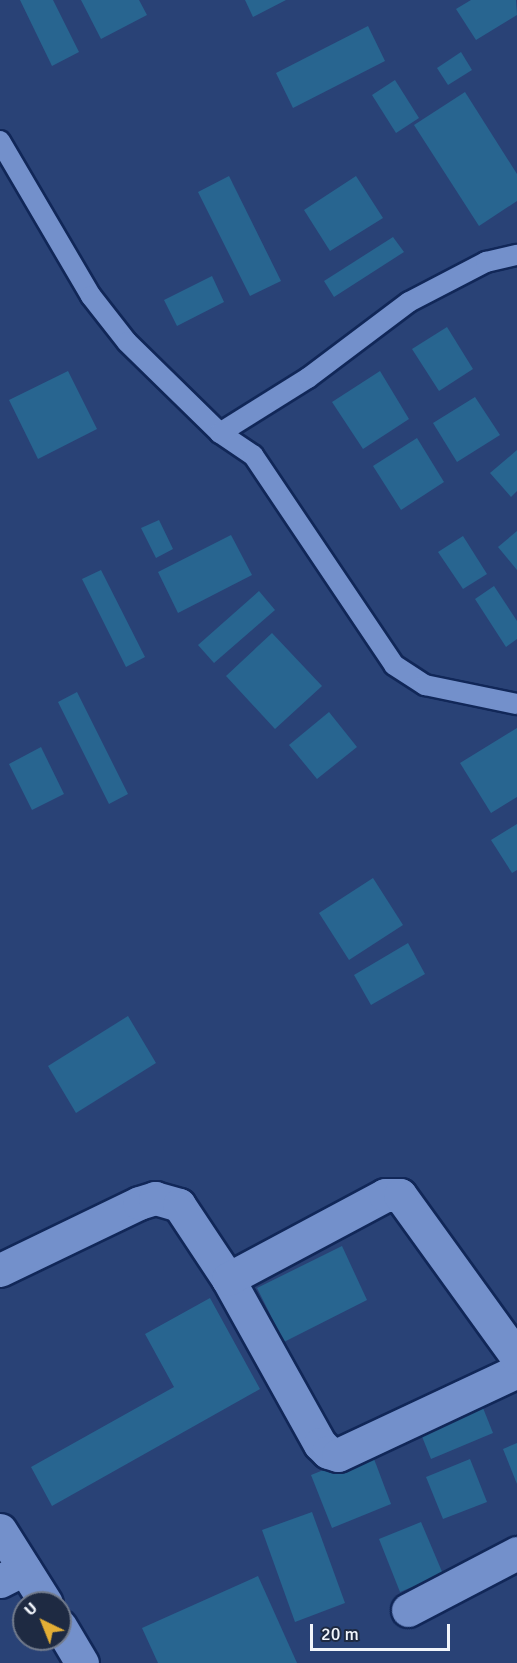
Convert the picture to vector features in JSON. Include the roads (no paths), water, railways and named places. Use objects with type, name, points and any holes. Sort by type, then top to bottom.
[{"type":"street","points":[[228,1279],[385,1195],[400,1195],[517,1357]]},
{"type":"street","points":[[0,1270],[155,1198],[179,1205],[228,1279],[328,1452],[346,1453],[517,1371]]},
{"type":"street","points":[[0,1530],[12,1575],[31,1591]]},
{"type":"street","points":[[408,1610],[517,1553]]},
{"type":"street","points":[[72,1646],[82,1663]]},
{"type":"lane","points":[[0,141],[91,296],[127,342],[220,433],[253,455],[394,665],[426,685],[517,704]]},
{"type":"lane","points":[[220,433],[308,378],[409,302],[486,262],[517,255]]}]
